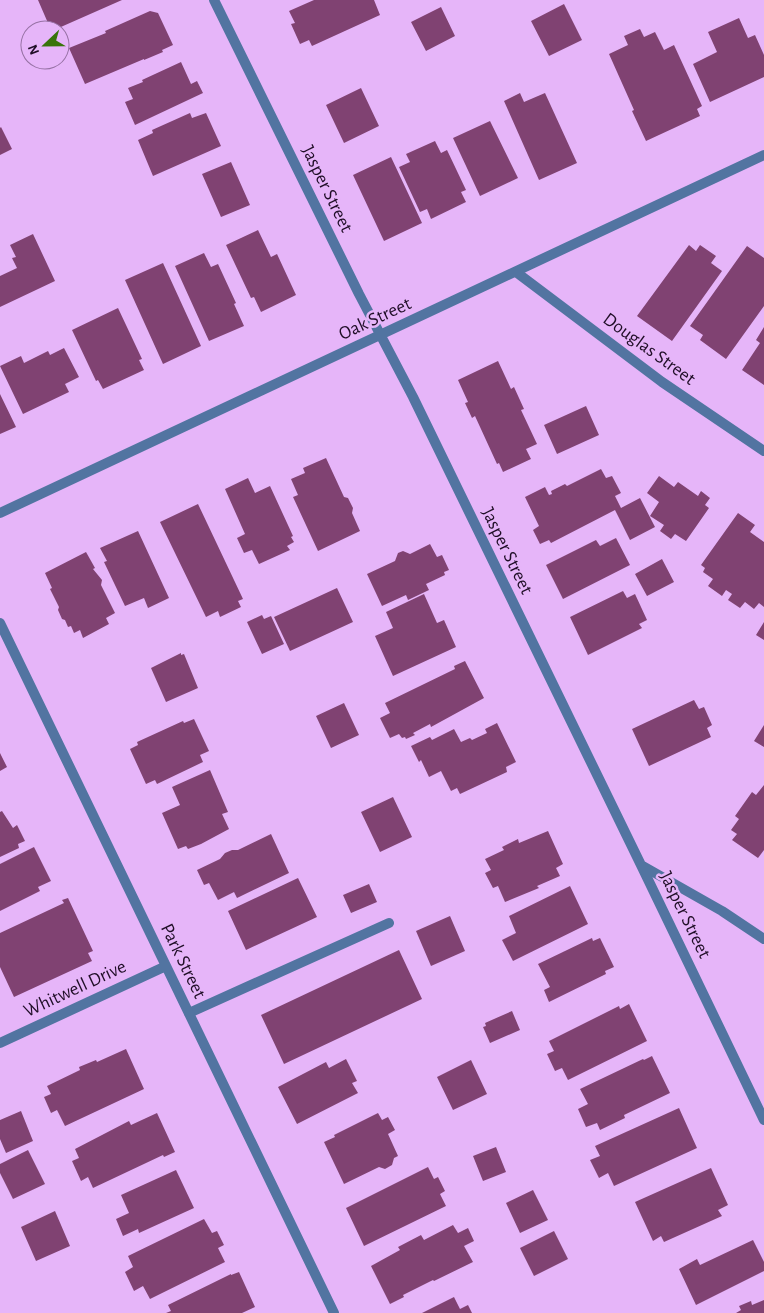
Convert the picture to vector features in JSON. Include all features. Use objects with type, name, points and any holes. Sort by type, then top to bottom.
[{"type":"street","name":"Jasper Street","points":[[214,0],[412,397],[764,1120]]},
{"type":"street","name":"Oak Street","points":[[0,513],[764,155]]},
{"type":"street","name":"Douglas Street","points":[[516,272],[662,382],[764,451]]},
{"type":"street","name":"Park Street","points":[[0,623],[334,1313]]},
{"type":"street","points":[[641,865],[722,911],[764,939]]},
{"type":"street","points":[[189,1013],[389,923]]},
{"type":"street","name":"Whitwell Drive","points":[[0,1043],[166,966]]},
{"type":"building","points":[[38,0],[122,0],[70,23],[70,20],[47,20]]},
{"type":"building","points":[[314,0],[374,0],[380,15],[312,46],[309,40],[300,44],[291,24],[295,23],[289,11]]},
{"type":"building","points":[[564,4],[582,40],[549,56],[531,21]]},
{"type":"building","points":[[441,7],[455,36],[426,51],[411,22]]},
{"type":"building","points":[[150,11],[158,13],[173,45],[162,50],[163,52],[85,84],[70,48],[106,33],[105,31]]},
{"type":"building","points":[[739,18],[748,38],[755,35],[764,55],[764,77],[710,102],[693,64],[717,52],[708,32]]},
{"type":"building","points":[[640,29],[644,37],[655,32],[664,50],[674,45],[702,106],[697,109],[700,116],[646,141],[609,54],[628,45],[624,36]]},
{"type":"building","points":[[181,62],[191,84],[197,81],[203,93],[135,125],[125,102],[133,99],[128,88]]},
{"type":"building","points":[[361,88],[379,126],[344,143],[326,105]]},
{"type":"building","points":[[520,93],[524,102],[545,93],[577,163],[539,180],[504,101]]},
{"type":"building","points":[[190,113],[192,118],[206,113],[221,146],[153,176],[138,140],[153,133],[152,130]]},
{"type":"building","points":[[490,121],[518,178],[480,196],[453,138]]},
{"type":"building","points":[[0,128],[12,149],[0,155]]},
{"type":"building","points":[[435,141],[441,153],[447,150],[466,190],[461,192],[466,202],[431,219],[427,209],[420,212],[399,167],[410,162],[406,154]]},
{"type":"building","points":[[391,157],[422,223],[384,241],[353,175]]},
{"type":"building","points":[[231,162],[250,205],[221,217],[202,174]]},
{"type":"building","points":[[258,230],[271,257],[277,254],[296,295],[261,312],[254,297],[251,298],[226,245]]},
{"type":"building","points":[[33,234],[55,281],[0,307],[0,276],[17,268],[12,258],[16,257],[10,245]]},
{"type":"building","points":[[689,245],[696,251],[700,245],[716,256],[711,263],[722,271],[672,341],[637,316]]},
{"type":"building","points":[[747,246],[764,258],[764,306],[726,359],[700,340],[703,335],[690,326]]},
{"type":"building","points":[[204,253],[211,267],[218,264],[236,303],[234,304],[244,326],[209,341],[175,266]]},
{"type":"building","points":[[163,263],[201,346],[163,364],[125,280]]},
{"type":"building","points":[[118,308],[142,359],[139,360],[144,370],[103,389],[98,380],[96,381],[72,330]]},
{"type":"building","points":[[764,327],[764,385],[742,370],[760,343],[756,340]]},
{"type":"building","points":[[64,348],[79,377],[65,384],[69,392],[23,414],[0,366],[21,356],[24,363],[48,351],[50,355]]},
{"type":"building","points":[[498,361],[511,389],[514,387],[524,409],[521,410],[537,444],[526,449],[531,459],[503,472],[499,463],[497,464],[475,416],[472,418],[465,403],[468,402],[458,380]]},
{"type":"building","points":[[0,394],[16,427],[0,434]]},
{"type":"building","points":[[586,406],[599,435],[557,454],[544,425]]},
{"type":"building","points":[[326,458],[344,497],[348,498],[353,508],[352,513],[360,531],[318,551],[293,497],[298,495],[291,479],[305,473],[303,468]]},
{"type":"building","points":[[601,469],[606,478],[612,476],[621,493],[615,496],[621,508],[640,498],[655,527],[630,540],[615,510],[551,543],[549,540],[540,544],[533,530],[539,526],[525,497],[545,487],[549,495],[552,494],[551,491],[565,484],[567,486]]},
{"type":"building","points":[[659,476],[674,487],[678,482],[698,496],[701,491],[710,498],[705,505],[709,508],[686,541],[675,534],[671,539],[660,531],[664,525],[650,516],[659,502],[647,493]]},
{"type":"building","points":[[248,478],[255,493],[270,486],[294,542],[287,546],[290,550],[259,564],[252,550],[244,553],[237,538],[245,534],[225,489]]},
{"type":"building","points":[[198,504],[243,599],[238,601],[241,607],[220,617],[218,611],[206,617],[160,522]]},
{"type":"building","points":[[738,513],[755,525],[750,532],[764,542],[764,607],[759,603],[754,609],[745,602],[740,608],[728,600],[732,594],[726,590],[722,596],[708,586],[713,579],[703,572],[705,568],[701,565]]},
{"type":"building","points":[[138,531],[169,598],[148,608],[144,598],[125,606],[104,562],[107,561],[100,548]]},
{"type":"building","points":[[616,538],[630,565],[563,599],[546,565],[596,540],[600,546]]},
{"type":"building","points":[[430,544],[437,557],[442,555],[449,570],[444,572],[445,575],[426,584],[429,590],[408,600],[406,595],[382,606],[367,574],[395,561],[398,553],[403,551],[410,554]]},
{"type":"building","points":[[86,552],[95,568],[93,569],[102,580],[101,585],[115,613],[106,618],[109,624],[83,638],[80,630],[74,633],[71,626],[68,627],[65,620],[62,619],[45,573]]},
{"type":"building","points":[[662,559],[674,582],[647,596],[635,574]]},
{"type":"building","points":[[337,588],[353,622],[290,651],[274,617]]},
{"type":"building","points":[[623,591],[627,598],[635,594],[647,620],[639,624],[642,628],[588,655],[570,617]]},
{"type":"building","points":[[424,594],[437,623],[444,620],[456,647],[393,676],[375,636],[393,628],[386,612]]},
{"type":"building","points":[[262,615],[264,619],[271,616],[284,644],[262,654],[247,622]]},
{"type":"building","points":[[764,622],[764,640],[756,635]]},
{"type":"building","points":[[181,653],[181,655],[184,654],[198,688],[166,702],[151,668]]},
{"type":"building","points":[[465,661],[484,698],[431,727],[430,724],[406,739],[405,737],[402,738],[399,734],[390,738],[380,718],[390,713],[385,703],[455,669],[454,666]]},
{"type":"building","points":[[694,700],[699,709],[704,707],[712,725],[707,728],[711,737],[649,766],[632,729]]},
{"type":"building","points":[[344,703],[359,735],[331,748],[316,716]]},
{"type":"building","points":[[194,719],[209,751],[200,755],[203,762],[157,784],[155,780],[146,784],[130,749],[138,745],[137,742],[183,721],[184,723]]},
{"type":"building","points":[[497,723],[516,762],[506,767],[507,772],[460,794],[457,788],[451,791],[441,771],[429,777],[421,760],[419,762],[411,746],[430,737],[432,740],[454,729],[461,742],[470,738],[472,740],[487,733],[485,729]]},
{"type":"building","points":[[764,725],[764,747],[754,741]]},
{"type":"building","points":[[0,753],[7,767],[0,771]]},
{"type":"building","points":[[210,770],[228,812],[222,814],[229,829],[201,844],[188,849],[186,846],[178,849],[162,813],[180,805],[172,787]]},
{"type":"building","points":[[764,785],[764,850],[758,858],[732,840],[737,834],[731,830],[739,819],[735,816],[752,792],[756,795]]},
{"type":"building","points":[[393,797],[412,837],[380,852],[361,812]]},
{"type":"building","points":[[2,811],[13,828],[17,825],[25,841],[18,844],[19,848],[0,857],[0,812]]},
{"type":"building","points":[[548,831],[563,864],[556,868],[560,876],[537,886],[539,888],[505,902],[498,886],[493,888],[485,873],[491,870],[485,859],[504,850],[502,847],[518,839],[519,843]]},
{"type":"building","points":[[271,834],[289,873],[237,898],[234,892],[218,900],[209,883],[204,885],[197,870],[220,859],[225,853],[238,850]]},
{"type":"building","points":[[34,847],[51,881],[38,887],[40,891],[0,911],[0,864]]},
{"type":"building","points":[[298,878],[317,917],[246,950],[228,911]]},
{"type":"building","points":[[369,884],[377,902],[351,913],[343,895]]},
{"type":"building","points":[[570,886],[588,924],[513,961],[502,940],[516,933],[509,916]]},
{"type":"building","points":[[68,898],[93,951],[88,953],[92,961],[14,997],[0,967],[0,933],[64,903],[62,900]]},
{"type":"building","points":[[450,916],[465,951],[431,966],[416,931]]},
{"type":"building","points":[[592,938],[593,941],[600,938],[614,967],[605,971],[606,974],[549,1002],[544,990],[550,987],[538,964]]},
{"type":"building","points":[[399,950],[422,999],[284,1064],[261,1015]]},
{"type":"building","points":[[629,1004],[647,1041],[568,1080],[562,1068],[555,1071],[547,1054],[554,1051],[549,1041],[619,1006],[620,1009]]},
{"type":"building","points":[[512,1011],[520,1030],[490,1043],[483,1027],[486,1026],[485,1023]]},
{"type":"building","points":[[126,1049],[144,1089],[65,1126],[57,1110],[51,1113],[44,1097],[51,1094],[47,1086],[80,1070],[79,1067],[96,1060],[97,1062]]},
{"type":"building","points":[[652,1056],[670,1093],[624,1115],[625,1118],[600,1130],[597,1123],[586,1127],[578,1109],[588,1104],[580,1089]]},
{"type":"building","points":[[346,1059],[357,1081],[352,1083],[358,1093],[297,1124],[278,1087],[326,1062],[329,1068]]},
{"type":"building","points":[[471,1060],[487,1094],[453,1110],[437,1077]]},
{"type":"building","points":[[679,1108],[697,1148],[614,1186],[608,1173],[599,1178],[590,1160],[600,1156],[595,1146]]},
{"type":"building","points":[[21,1111],[33,1141],[6,1153],[0,1139],[0,1120]]},
{"type":"building","points":[[157,1113],[175,1152],[164,1157],[163,1155],[93,1188],[88,1177],[81,1181],[72,1161],[79,1158],[75,1149],[129,1121],[131,1125]]},
{"type":"building","points":[[378,1113],[382,1120],[388,1117],[395,1130],[388,1134],[398,1156],[394,1158],[392,1165],[385,1169],[379,1167],[344,1184],[324,1142]]},
{"type":"building","points":[[496,1147],[506,1172],[483,1181],[473,1156]]},
{"type":"building","points":[[28,1150],[45,1184],[13,1199],[0,1173],[0,1164]]},
{"type":"building","points":[[428,1167],[434,1179],[438,1177],[445,1191],[440,1194],[446,1206],[364,1246],[346,1208]]},
{"type":"building","points":[[711,1168],[728,1205],[718,1210],[722,1216],[664,1242],[661,1236],[653,1241],[635,1202]]},
{"type":"building","points":[[176,1170],[194,1208],[139,1233],[138,1229],[123,1236],[116,1219],[129,1213],[121,1195]]},
{"type":"building","points":[[533,1190],[548,1220],[520,1233],[506,1203]]},
{"type":"building","points":[[55,1211],[70,1246],[36,1261],[21,1227]]},
{"type":"building","points":[[204,1219],[212,1233],[217,1231],[224,1245],[218,1248],[225,1262],[150,1299],[143,1286],[134,1291],[125,1272],[133,1267],[128,1256]]},
{"type":"building","points":[[453,1225],[458,1233],[468,1228],[474,1241],[464,1246],[473,1262],[403,1295],[404,1297],[390,1304],[371,1266],[400,1250],[398,1247],[421,1235],[424,1240]]},
{"type":"building","points":[[554,1231],[568,1259],[534,1276],[520,1248]]},
{"type":"building","points":[[753,1240],[764,1262],[764,1271],[696,1305],[679,1269],[697,1259],[700,1265]]},
{"type":"building","points":[[239,1272],[255,1307],[242,1313],[166,1313],[171,1311],[168,1305],[231,1274]]},
{"type":"building","points":[[454,1297],[460,1309],[468,1305],[472,1313],[422,1313]]},
{"type":"building","points":[[764,1300],[764,1313],[736,1313],[741,1310],[739,1306],[751,1301],[752,1305]]}]
